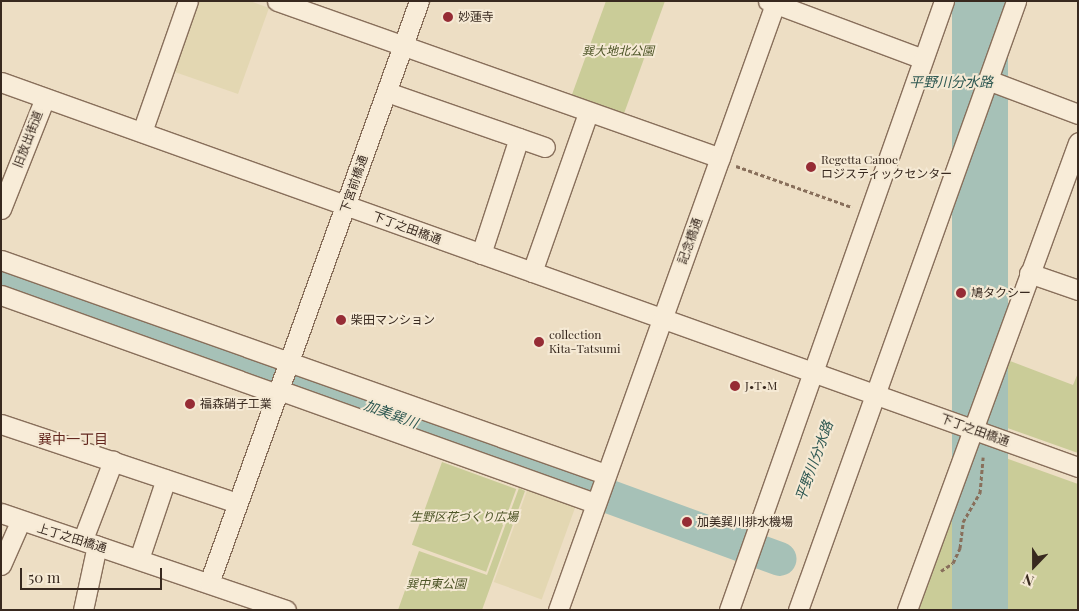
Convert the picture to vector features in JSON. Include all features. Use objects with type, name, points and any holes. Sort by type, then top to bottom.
[{"type":"street","points":[[142,132],[188,1]]},
{"type":"street","points":[[277,1],[719,159]]},
{"type":"street","name":"下宮前橋通","points":[[279,390],[347,206],[419,1]]},
{"type":"street","points":[[729,610],[944,1]]},
{"type":"street","points":[[798,610],[873,393],[1016,1]]},
{"type":"street","points":[[773,2],[924,59]]},
{"type":"street","name":"記念橋通","points":[[558,610],[773,2]]},
{"type":"street","points":[[988,80],[1078,114]]},
{"type":"street","name":"下丁之田橋通","points":[[1,82],[662,320],[814,371],[1078,467]]},
{"type":"street","points":[[386,92],[545,146]]},
{"type":"street","name":"旧放出街道","points":[[1,208],[45,98]]},
{"type":"street","points":[[532,272],[588,113]]},
{"type":"street","points":[[481,254],[519,138]]},
{"type":"street","points":[[907,610],[1078,142]]},
{"type":"street","points":[[1,260],[289,363],[600,489]]},
{"type":"street","points":[[1029,273],[1078,290]]},
{"type":"street","points":[[1,296],[279,390],[600,489]]},
{"type":"street","points":[[209,582],[279,390]]},
{"type":"street","points":[[1,424],[237,503]]},
{"type":"street","points":[[83,610],[90,542],[113,461]]},
{"type":"street","points":[[139,559],[166,479]]},
{"type":"street","name":"上丁之田橋通","points":[[1,513],[20,522],[90,542],[209,582],[276,608]]},
{"type":"street","points":[[1,565],[20,522]]},
{"type":"path","points":[[719,159],[870,213]]},
{"type":"path","points":[[933,571],[946,570],[960,548],[963,522],[980,493],[984,470],[980,449]]},
{"type":"shaded area","points":[[194,1],[250,1],[269,8],[238,94],[169,70]]},
{"type":"shaded area","points":[[528,488],[576,505],[542,599],[494,582]]},
{"type":"green space","name":"巽大地北公園","points":[[606,1],[665,1],[622,119],[570,100]]},
{"type":"green space","points":[[1010,361],[1073,385],[1078,373],[1078,453],[999,425],[991,410]]},
{"type":"green space","points":[[978,448],[1078,484],[1078,610],[919,610]]},
{"type":"green space","name":"生野区花づくり広場","points":[[442,462],[516,489],[486,572],[412,545]]},
{"type":"green space","name":"巽中東公園","points":[[519,488],[525,491],[482,610],[398,610],[419,551],[487,575]]},
{"type":"water","points":[[952,1],[1008,1],[1008,610],[952,610]]},
{"type":"waterway","name":"加美巽川","points":[[1,274],[780,559]]},
{"type":"place","name":"妙蓮寺","points":[[448,17]]},
{"type":"place","name":"Regetta Canoe ロジスティックセンター","points":[[811,167]]},
{"type":"place","name":"鳩タクシー","points":[[961,293]]},
{"type":"place","name":"柴田マンション","points":[[341,320]]},
{"type":"place","name":"collection Kita-Tatsumi","points":[[539,342]]},
{"type":"place","name":"J•T•M","points":[[735,386]]},
{"type":"place","name":"福森硝子工業","points":[[190,404]]},
{"type":"place","name":"加美巽川排水機場","points":[[687,522]]},
{"type":"district","name":"巽中一丁目","points":[[73,439]]},
{"type":"water label","name":"平野川分水路","points":[[951,82]]},
{"type":"water label","name":"平野川分水路","points":[[814,461]]}]
